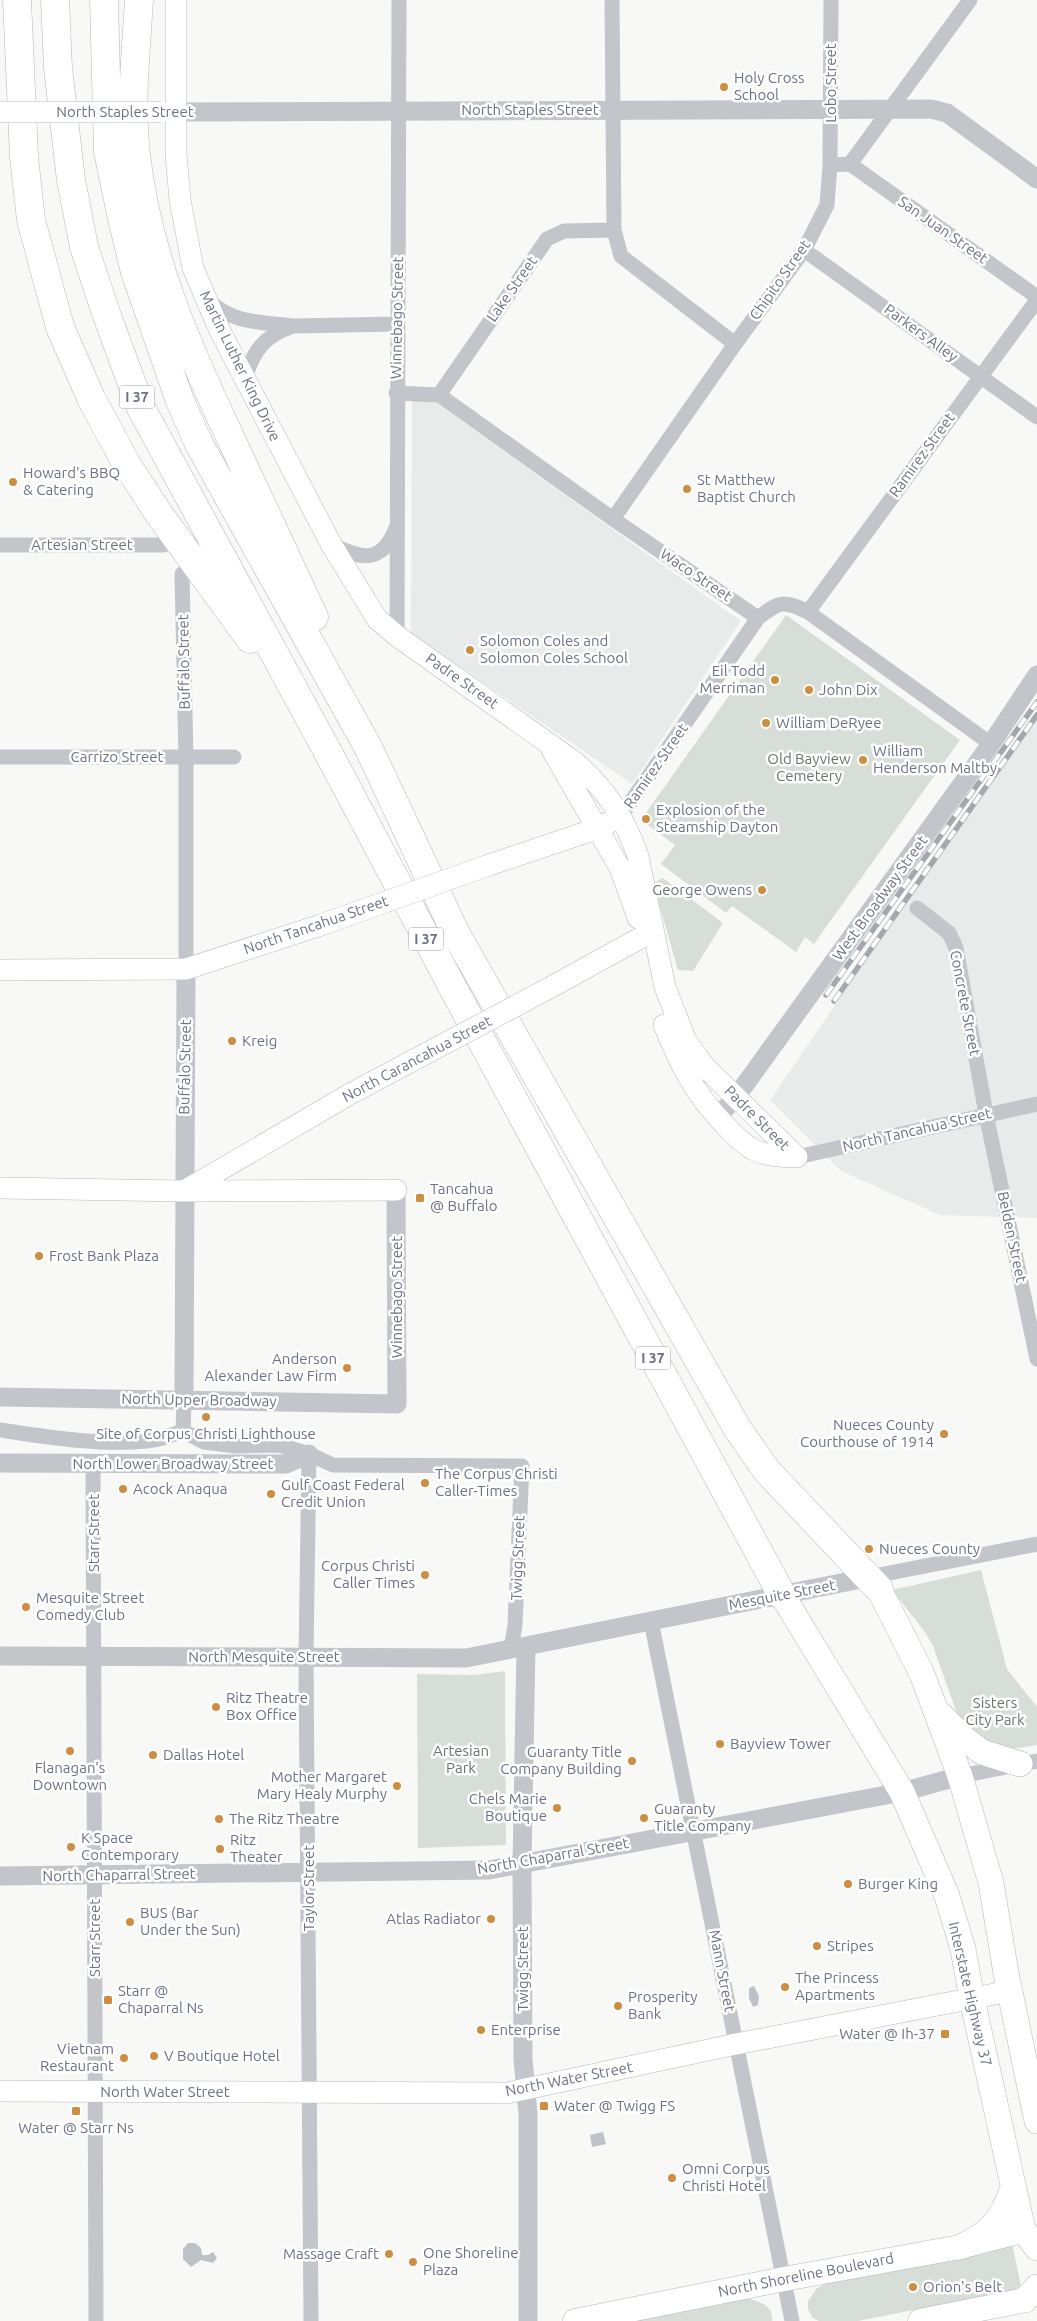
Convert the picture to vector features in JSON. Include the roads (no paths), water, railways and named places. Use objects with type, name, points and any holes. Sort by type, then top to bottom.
[{"type":"highway","points":[[17,0],[24,157],[31,220],[60,327],[91,398],[127,465],[159,514],[249,638],[344,782]]},
{"type":"highway","name":"I 37","points":[[55,0],[58,68],[70,180],[84,247],[141,408],[344,782],[448,980],[782,1595]]},
{"type":"highway","name":"I 37","points":[[104,0],[108,152],[135,272],[167,366],[199,444],[368,748],[456,934],[737,1428],[767,1471],[869,1582]]},
{"type":"highway","points":[[135,0],[136,153],[143,204],[166,288],[193,357],[344,682],[368,748]]},
{"type":"highway","points":[[134,73],[139,0]]},
{"type":"highway","points":[[869,1582],[922,1674],[960,1776],[991,1884],[1010,1990],[1037,2121]]},
{"type":"highway","name":"Interstate Highway 37","points":[[782,1595],[902,1792],[947,1896],[963,1948],[1013,2188],[1029,2234]]},
{"type":"highway","points":[[936,1710],[966,1740],[982,1752],[1029,1762]]},
{"type":"highway","points":[[960,2247],[976,2241],[993,2228],[1005,2210],[1013,2188]]},
{"type":"main road","name":"Martin Luther King Drive","points":[[176,0],[168,112],[176,154],[180,200],[193,268],[219,329],[331,544],[377,619]]},
{"type":"main road","name":"North Staples Street","points":[[0,112],[168,112]]},
{"type":"main road","name":"Padre Street","points":[[377,619],[548,743],[596,780],[612,800],[638,856],[656,995],[674,1049],[690,1083],[717,1117],[738,1139],[753,1149],[779,1156],[797,1158]]},
{"type":"main road","name":"Padre Street","points":[[548,743],[599,828],[620,868],[648,933],[665,987],[686,1041],[705,1066],[797,1158]]},
{"type":"main road","name":"North Tancahua Street","points":[[0,970],[186,968],[320,925],[599,828],[621,816]]},
{"type":"main road","name":"North Carancahua Street","points":[[184,1191],[350,1094],[648,933]]},
{"type":"main road","points":[[0,1188],[184,1191],[396,1190]]},
{"type":"main road","name":"North Water Street","points":[[0,2091],[311,2094],[507,2093],[736,2044],[1010,1990]]},
{"type":"main road","name":"North Shoreline Boulevard","points":[[575,2321],[784,2279],[1029,2234]]},
{"type":"main road","points":[[920,2321],[1033,2295]]},
{"type":"street","name":"Winnebago Street","points":[[398,636],[396,393],[400,111],[399,0]]},
{"type":"street","points":[[612,0],[614,230],[621,256],[735,344]]},
{"type":"street","name":"Lobo Street","points":[[830,166],[831,0]]},
{"type":"street","points":[[830,166],[850,164],[970,0]]},
{"type":"street","name":"North Staples Street","points":[[168,112],[930,109],[947,114],[1037,179]]},
{"type":"street","name":"San Juan Street","points":[[850,164],[1037,298]]},
{"type":"street","name":"Chipito Street","points":[[613,519],[735,344],[804,250],[827,205],[830,166]]},
{"type":"street","name":"Lake Street","points":[[439,395],[547,239],[564,231],[614,230]]},
{"type":"street","name":"Parkers Alley","points":[[804,250],[1037,417]]},
{"type":"street","points":[[205,295],[220,310],[239,320],[293,326],[397,324]]},
{"type":"street","name":"Ramirez Street","points":[[808,612],[1037,298]]},
{"type":"street","points":[[245,378],[253,355],[259,348],[274,333],[293,326]]},
{"type":"street","points":[[396,393],[439,395]]},
{"type":"street","name":"Waco Street","points":[[439,395],[613,519],[758,618]]},
{"type":"street","points":[[331,544],[364,557],[377,554],[390,542],[397,524]]},
{"type":"street","name":"Artesian Street","points":[[0,545],[164,545]]},
{"type":"street","name":"Buffalo Street","points":[[182,574],[186,758],[184,1431]]},
{"type":"street","points":[[758,618],[775,605],[791,604],[808,612],[991,744]]},
{"type":"street","name":"Ramirez Street","points":[[621,816],[758,618]]},
{"type":"street","name":"West Broadway Street","points":[[717,1117],[736,1097],[991,744],[1037,675]]},
{"type":"street","name":"Carrizo Street","points":[[0,757],[234,757]]},
{"type":"street","name":"Concrete Street","points":[[917,908],[949,933],[956,948],[986,1114]]},
{"type":"street","name":"North Tancahua Street","points":[[797,1158],[1037,1104]]},
{"type":"street","name":"Belden Street","points":[[986,1114],[1034,1324],[1037,1360]]},
{"type":"street","name":"Winnebago Street","points":[[396,1190],[397,1404]]},
{"type":"street","name":"North Upper Broadway","points":[[0,1397],[397,1404]]},
{"type":"street","points":[[0,1430],[42,1436],[117,1441],[154,1440],[184,1431],[204,1442],[236,1446],[279,1446],[308,1454]]},
{"type":"street","name":"North Lower Broadway Street","points":[[0,1463],[286,1464],[308,1454]]},
{"type":"street","name":"Twigg Street","points":[[308,1454],[333,1465],[522,1466],[515,1625],[519,1648],[528,2321]]},
{"type":"street","name":"Taylor Street","points":[[308,1454],[306,1658],[311,2094],[311,2321]]},
{"type":"street","name":"Starr Street","points":[[93,1464],[96,2321]]},
{"type":"street","name":"Mesquite Street","points":[[519,1648],[782,1595],[869,1582],[1037,1544]]},
{"type":"street","name":"Mann Street","points":[[651,1621],[792,2321]]},
{"type":"street","name":"North Mesquite Street","points":[[0,1656],[466,1658],[519,1648]]},
{"type":"street","name":"North Chaparral Street","points":[[0,1876],[490,1870],[902,1792],[960,1776],[1029,1762]]},
{"type":"railway","points":[[826,995],[1037,702]]},
{"type":"railway","points":[[834,1001],[1037,715]]},
{"type":"place","name":"Holy Cross School","points":[[724,87]]},
{"type":"place","name":"Howard's BBQ & Catering","points":[[13,482]]},
{"type":"place","name":"St Matthew Baptist Church","points":[[687,489]]},
{"type":"place","name":"Solomon Coles and Solomon Coles School","points":[[470,650]]},
{"type":"place","name":"Eil Todd Merriman","points":[[775,680]]},
{"type":"place","name":"John Dix","points":[[809,690]]},
{"type":"place","name":"William DeRyee","points":[[766,723]]},
{"type":"place","name":"William Henderson Maltby","points":[[863,760]]},
{"type":"place","name":"Explosion of the Steamship Dayton","points":[[646,819]]},
{"type":"place","name":"George Owens","points":[[762,890]]},
{"type":"place","name":"Kreig","points":[[232,1041]]},
{"type":"place","name":"Tancahua @ Buffalo","points":[[420,1198]]},
{"type":"place","name":"Frost Bank Plaza","points":[[39,1256]]},
{"type":"place","name":"Anderson Alexander Law Firm","points":[[347,1368]]},
{"type":"place","name":"Site of Corpus Christi Lighthouse","points":[[206,1417]]},
{"type":"place","name":"Nueces County Courthouse of 1914","points":[[944,1434]]},
{"type":"place","name":"The Corpus Christi Caller-Times","points":[[425,1483]]},
{"type":"place","name":"Acock Anaqua","points":[[123,1489]]},
{"type":"place","name":"Gulf Coast Federal Credit Union","points":[[271,1494]]},
{"type":"place","name":"Nueces County","points":[[869,1549]]},
{"type":"place","name":"Corpus Christi Caller Times","points":[[425,1575]]},
{"type":"place","name":"Mesquite Street Comedy Club","points":[[26,1607]]},
{"type":"place","name":"Ritz Theatre Box Office","points":[[216,1707]]},
{"type":"place","name":"Bayview Tower","points":[[720,1744]]},
{"type":"place","name":"Flanagan's Downtown","points":[[70,1751]]},
{"type":"place","name":"Dallas Hotel","points":[[153,1755]]},
{"type":"place","name":"Guaranty Title Company Building","points":[[632,1761]]},
{"type":"place","name":"Mother Margaret Mary Healy Murphy","points":[[397,1786]]},
{"type":"place","name":"Chels Marie Boutique","points":[[557,1808]]},
{"type":"place","name":"Guaranty Title Company","points":[[644,1818]]},
{"type":"place","name":"The Ritz Theatre","points":[[219,1819]]},
{"type":"place","name":"K Space Contemporary","points":[[71,1847]]},
{"type":"place","name":"Ritz Theater","points":[[220,1849]]},
{"type":"place","name":"Burger King","points":[[848,1884]]},
{"type":"place","name":"Atlas Radiator","points":[[491,1919]]},
{"type":"place","name":"BUS (Bar Under the Sun)","points":[[130,1922]]},
{"type":"place","name":"Stripes","points":[[817,1946]]},
{"type":"place","name":"The Princess Apartments","points":[[785,1987]]},
{"type":"place","name":"Starr @ Chaparral Ns","points":[[108,2000]]},
{"type":"place","name":"Prosperity Bank","points":[[618,2006]]},
{"type":"place","name":"Enterprise","points":[[481,2030]]},
{"type":"place","name":"Water @ Ih-37","points":[[945,2034]]},
{"type":"place","name":"V Boutique Hotel","points":[[154,2056]]},
{"type":"place","name":"Vietnam Restaurant","points":[[124,2058]]},
{"type":"place","name":"Water @ Twigg FS","points":[[544,2106]]},
{"type":"place","name":"Water @ Starr Ns","points":[[76,2111]]},
{"type":"place","name":"Omni Corpus Christi Hotel","points":[[672,2178]]},
{"type":"place","name":"Massage Craft","points":[[389,2254]]},
{"type":"place","name":"One Shoreline Plaza","points":[[413,2262]]},
{"type":"place","name":"Orion's Belt","points":[[913,2287]]},
{"type":"park label","name":"Old Bayview Cemetery","points":[[809,768]]},
{"type":"park label","name":"Sisters City Park","points":[[995,1712]]},
{"type":"park label","name":"Artesian Park","points":[[461,1760]]}]
